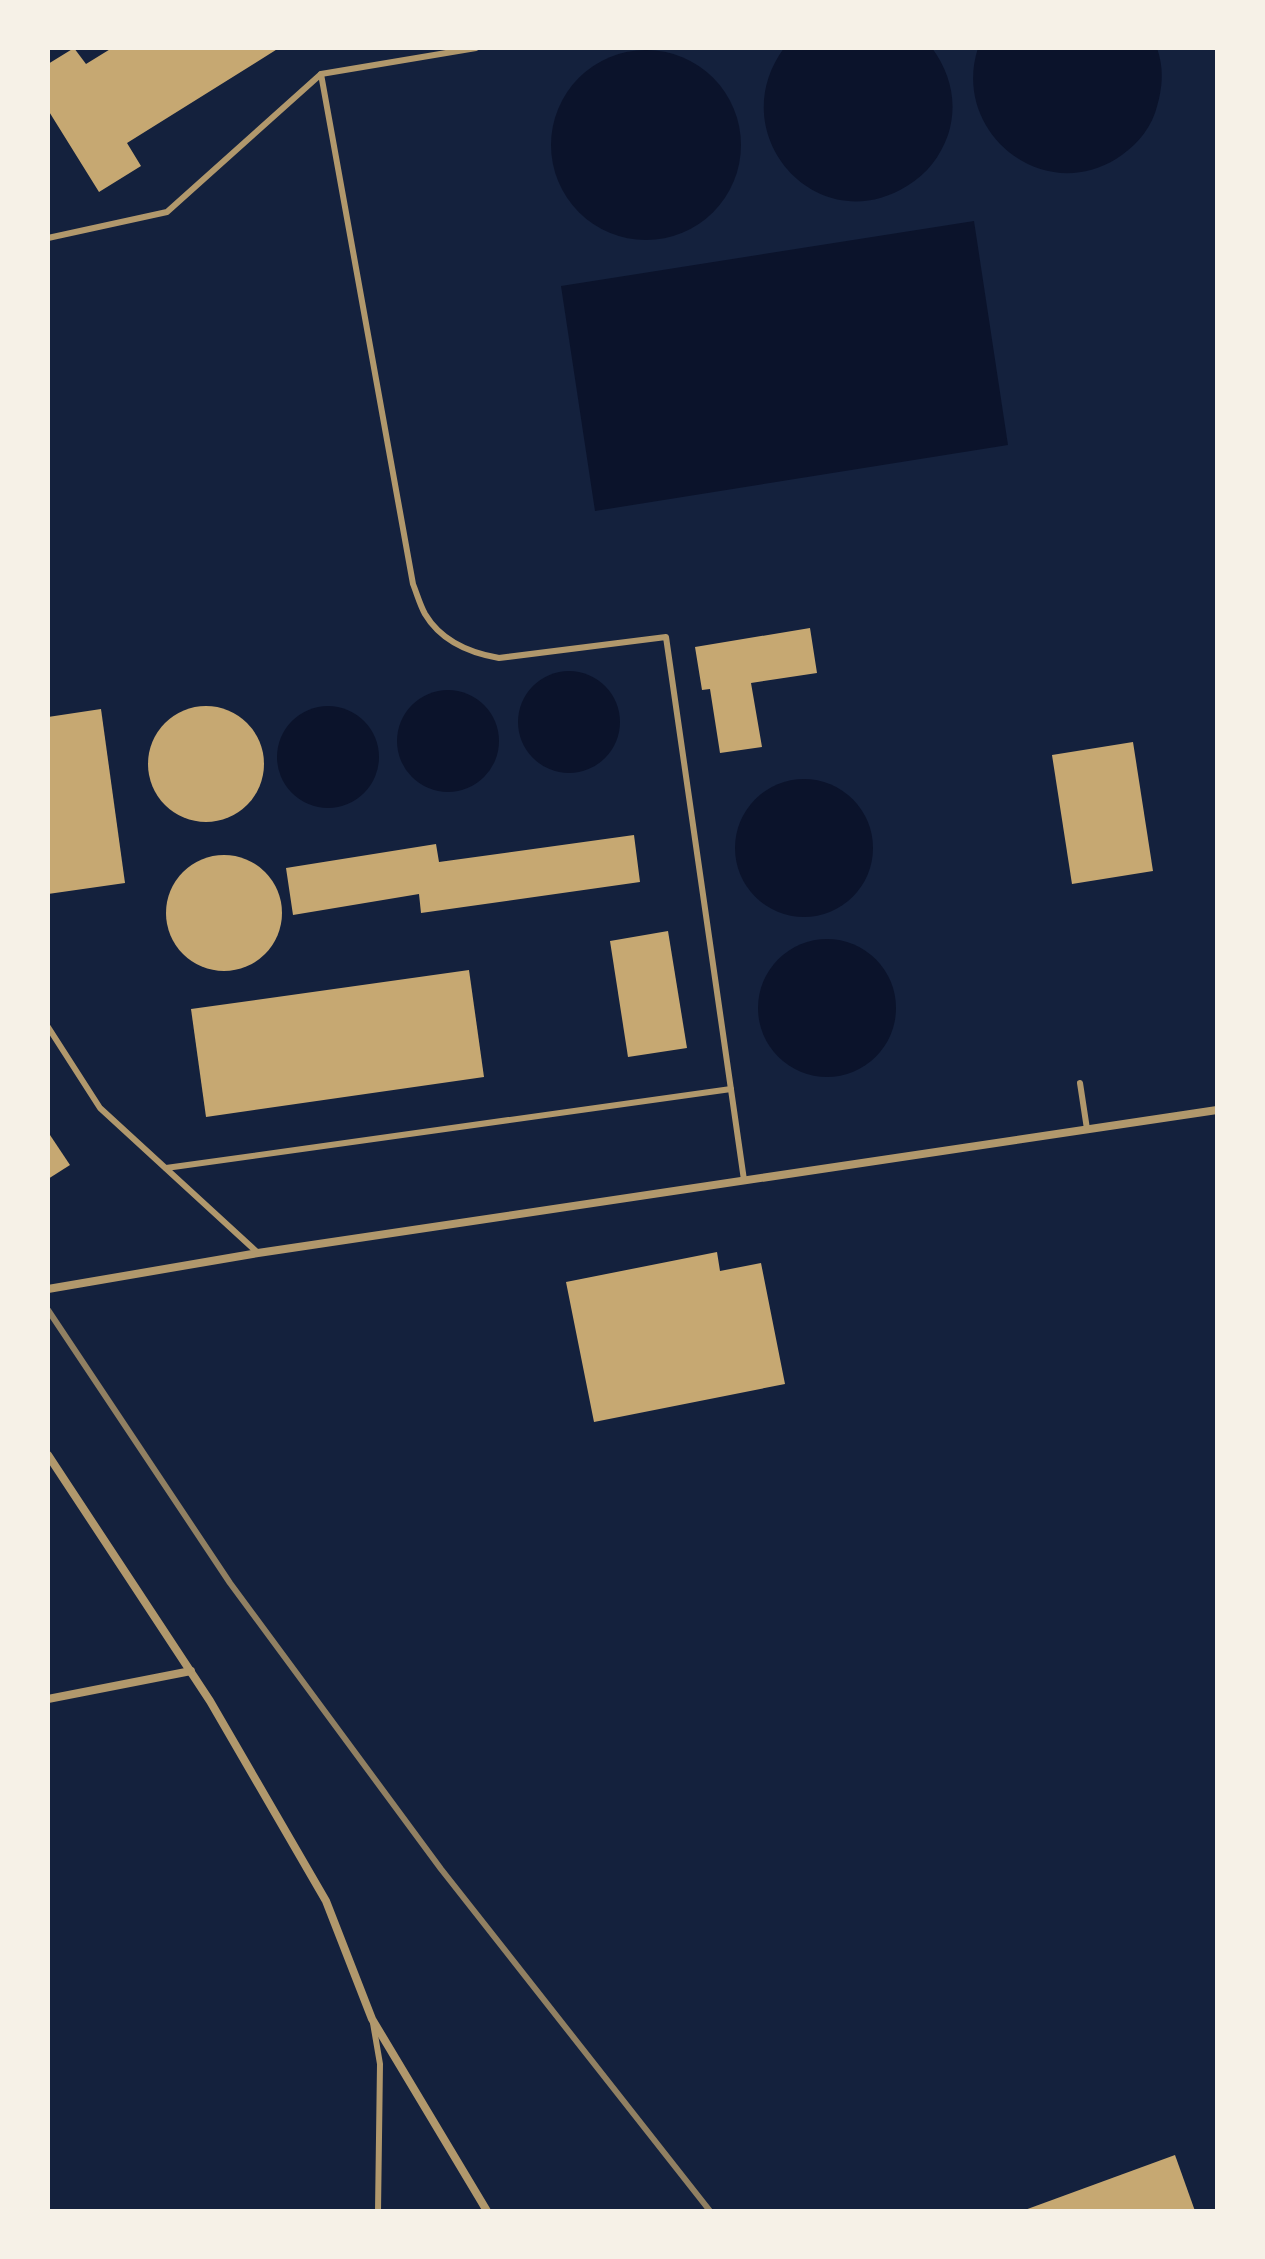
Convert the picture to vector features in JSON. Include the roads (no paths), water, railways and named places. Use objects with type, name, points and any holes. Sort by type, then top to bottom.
[{"type":"street","points":[[48,1289],[258,1253],[1217,1110]]},
{"type":"street","points":[[48,1455],[191,1671],[326,1901],[372,2019],[487,2211]]},
{"type":"street","points":[[48,1699],[191,1671]]},
{"type":"lane","points":[[48,238],[167,212],[321,74],[476,48]]},
{"type":"lane","points":[[321,74],[413,584],[425,615],[449,639],[474,653],[499,658],[666,637],[744,1180]]},
{"type":"lane","points":[[48,1027],[100,1108],[258,1253]]},
{"type":"lane","points":[[1080,1083],[1087,1129]]},
{"type":"lane","points":[[166,1168],[731,1089]]},
{"type":"lane","points":[[372,2019],[380,2064],[378,2211]]},
{"type":"water","points":[[784,48],[932,48],[948,79],[952,112],[948,135],[932,164],[907,186],[873,200],[841,200],[812,190],[788,170],[772,144],[764,114],[768,81]]},
{"type":"water","points":[[978,48],[1157,48],[1162,81],[1155,113],[1139,139],[1116,159],[1087,171],[1059,173],[1032,166],[1009,152],[990,132],[978,107],[973,78]]},
{"type":"water","points":[[646,50],[682,58],[699,66],[713,78],[725,92],[733,109],[741,145],[733,181],[725,198],[713,212],[699,224],[682,232],[646,240],[610,232],[593,224],[579,212],[567,198],[559,181],[551,145],[559,109],[567,92],[579,78],[593,66],[610,58]]},
{"type":"water","points":[[974,221],[1008,445],[595,511],[561,286]]},
{"type":"water","points":[[569,671],[589,675],[605,686],[616,702],[620,722],[616,742],[605,758],[589,769],[569,773],[549,769],[533,758],[522,742],[518,722],[522,702],[533,686],[549,675]]},
{"type":"water","points":[[448,690],[477,698],[491,712],[499,741],[491,770],[477,784],[448,792],[419,784],[405,770],[397,741],[405,712],[419,698]]},
{"type":"water","points":[[328,706],[348,710],[364,721],[375,737],[379,757],[375,777],[364,793],[348,804],[328,808],[308,804],[292,793],[281,777],[277,757],[281,737],[292,721],[308,710]]},
{"type":"water","points":[[804,779],[830,784],[853,799],[868,822],[873,848],[868,874],[853,897],[830,912],[804,917],[778,912],[755,897],[740,874],[735,848],[740,822],[755,799],[778,784]]},
{"type":"water","points":[[827,939],[853,944],[876,959],[891,982],[896,1008],[891,1034],[876,1057],[853,1072],[827,1077],[801,1072],[778,1057],[763,1034],[758,1008],[763,982],[778,959],[801,944]]},
{"type":"railway","points":[[48,1310],[230,1583],[441,1869],[710,2211]]}]
